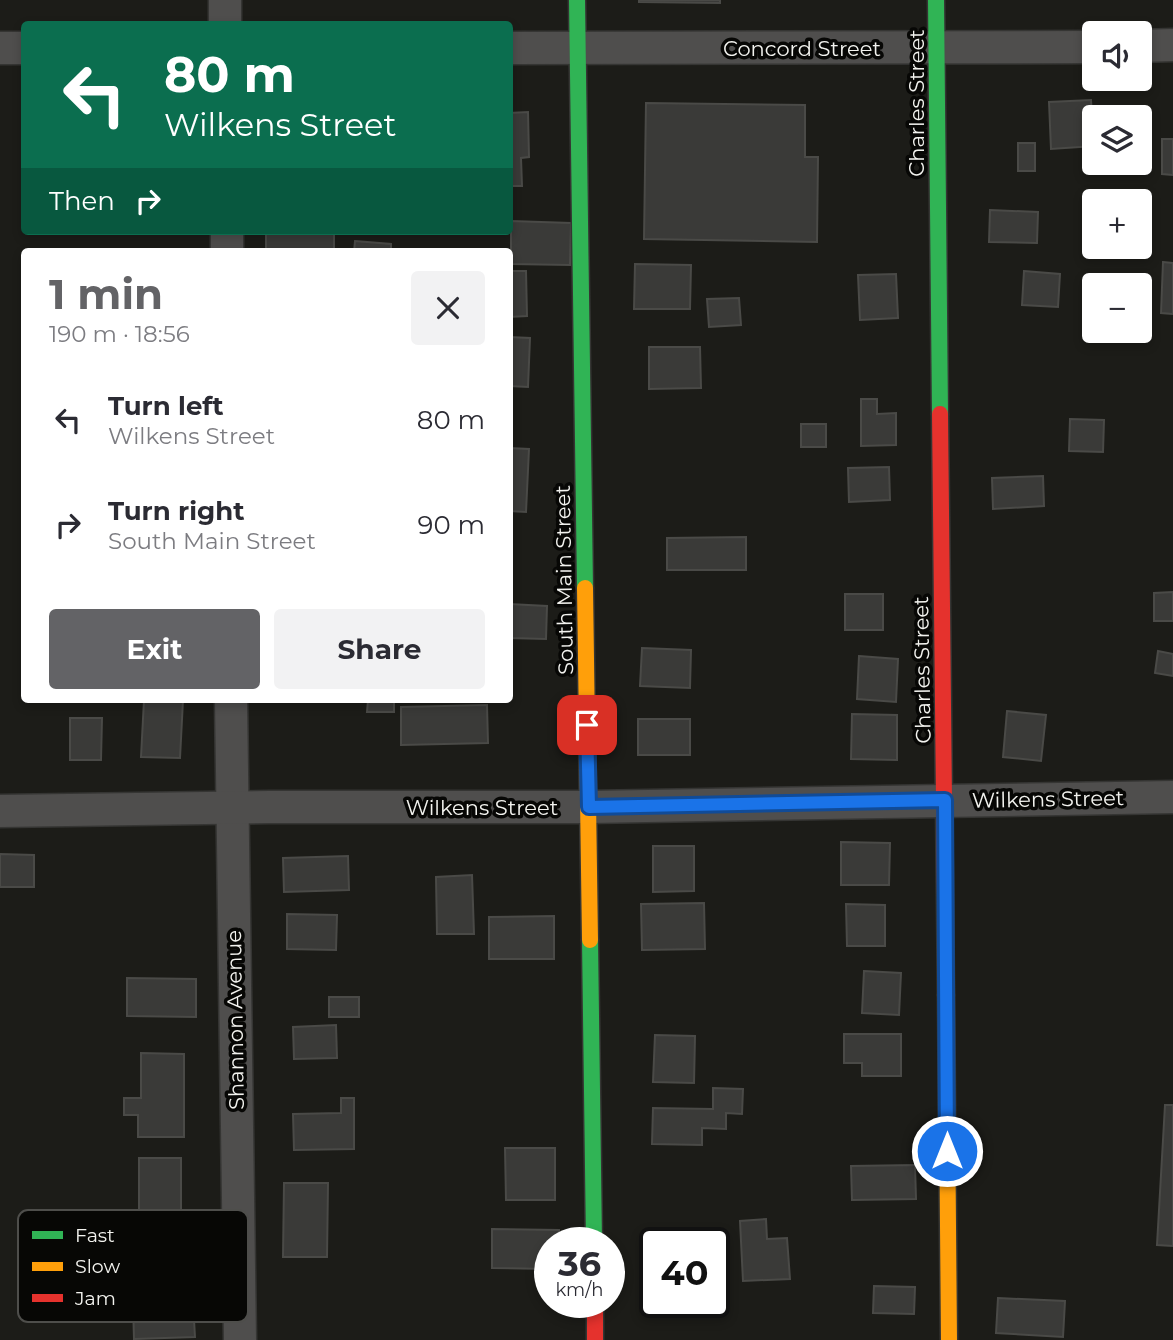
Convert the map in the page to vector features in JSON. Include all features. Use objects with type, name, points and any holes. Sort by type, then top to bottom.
[{"type":"street","points":[[225,0],[225,21]]},
{"type":"street","name":"South Main Street","points":[[577,0],[594,1227]]},
{"type":"street","name":"Charles Street","points":[[936,0],[949,1340]]},
{"type":"street","points":[[1152,46],[1173,45]]},
{"type":"street","name":"Concord Street","points":[[513,48],[1082,47]]},
{"type":"street","points":[[0,48],[21,48]]},
{"type":"street","name":"Shannon Avenue","points":[[231,703],[238,1210]]},
{"type":"street","name":"Wilkens Street","points":[[0,810],[589,807],[1173,797]]},
{"type":"street","points":[[595,1318],[595,1340]]},
{"type":"street","name":"Shannon Avenue","points":[[240,1322],[240,1340]]},
{"type":"building","points":[[720,0],[720,3],[639,2]]},
{"type":"building","points":[[1091,100],[1091,105],[1082,105],[1082,147],[1051,149],[1049,102]]},
{"type":"building","points":[[646,103],[805,105],[805,157],[818,157],[817,242],[644,239]]},
{"type":"building","points":[[528,112],[529,157],[521,158],[522,186],[513,186],[513,113]]},
{"type":"building","points":[[1162,139],[1173,139],[1173,175],[1162,174]]},
{"type":"building","points":[[1018,143],[1035,143],[1035,171],[1018,171]]},
{"type":"building","points":[[990,210],[1038,212],[1037,243],[989,242]]},
{"type":"building","points":[[513,221],[571,223],[570,265],[513,264]]},
{"type":"building","points":[[266,235],[334,235],[334,248],[266,248]]},
{"type":"building","points":[[355,241],[391,244],[391,248],[354,248]]},
{"type":"building","points":[[1163,262],[1173,263],[1173,314],[1161,313]]},
{"type":"building","points":[[635,264],[691,265],[690,309],[634,309]]},
{"type":"building","points":[[513,271],[526,271],[527,316],[513,317]]},
{"type":"building","points":[[1024,271],[1060,274],[1058,307],[1022,305]]},
{"type":"building","points":[[896,274],[898,318],[860,320],[858,275]]},
{"type":"building","points":[[739,298],[741,325],[709,327],[707,299]]},
{"type":"building","points":[[513,337],[530,338],[528,387],[513,386]]},
{"type":"building","points":[[649,347],[700,347],[701,388],[649,389]]},
{"type":"building","points":[[861,399],[877,399],[877,414],[896,413],[896,445],[861,446]]},
{"type":"building","points":[[1070,419],[1104,420],[1103,452],[1069,451]]},
{"type":"building","points":[[801,424],[826,424],[826,447],[801,447]]},
{"type":"building","points":[[513,448],[529,449],[526,512],[513,511]]},
{"type":"building","points":[[889,467],[890,500],[849,502],[848,468]]},
{"type":"building","points":[[1043,476],[1044,506],[993,509],[992,478]]},
{"type":"building","points":[[746,537],[746,570],[667,570],[667,538]]},
{"type":"building","points":[[1173,592],[1173,621],[1154,621],[1154,593]]},
{"type":"building","points":[[845,594],[883,594],[883,630],[845,630]]},
{"type":"building","points":[[513,604],[547,606],[546,639],[513,638]]},
{"type":"building","points":[[642,648],[691,650],[690,688],[640,686]]},
{"type":"building","points":[[1158,651],[1173,654],[1173,676],[1155,673]]},
{"type":"building","points":[[859,656],[898,659],[896,702],[857,699]]},
{"type":"building","points":[[144,703],[183,703],[180,758],[141,757]]},
{"type":"building","points":[[368,703],[394,703],[394,712],[367,712]]},
{"type":"building","points":[[487,705],[488,743],[401,745],[401,707]]},
{"type":"building","points":[[1007,711],[1046,715],[1041,761],[1003,757]]},
{"type":"building","points":[[852,714],[897,715],[897,760],[851,759]]},
{"type":"building","points":[[70,718],[102,718],[101,760],[70,760]]},
{"type":"building","points":[[638,719],[690,719],[690,755],[638,755]]},
{"type":"building","points":[[841,842],[890,843],[889,885],[841,885]]},
{"type":"building","points":[[653,846],[694,846],[694,891],[653,892]]},
{"type":"building","points":[[0,854],[34,855],[34,887],[0,887]]},
{"type":"building","points":[[348,856],[349,890],[284,892],[283,858]]},
{"type":"building","points":[[472,875],[474,934],[437,934],[436,877]]},
{"type":"building","points":[[704,903],[705,949],[642,950],[641,904]]},
{"type":"building","points":[[846,904],[885,905],[885,946],[847,946]]},
{"type":"building","points":[[287,914],[337,915],[336,950],[287,949]]},
{"type":"building","points":[[554,916],[554,959],[489,959],[489,917]]},
{"type":"building","points":[[864,971],[901,973],[899,1015],[862,1013]]},
{"type":"building","points":[[127,978],[196,979],[196,1017],[127,1016]]},
{"type":"building","points":[[329,997],[359,997],[359,1017],[329,1017]]},
{"type":"building","points":[[336,1025],[337,1058],[294,1059],[293,1027]]},
{"type":"building","points":[[844,1034],[901,1034],[901,1076],[862,1076],[862,1063],[844,1063]]},
{"type":"building","points":[[655,1035],[695,1036],[694,1083],[653,1082]]},
{"type":"building","points":[[141,1053],[184,1054],[184,1137],[138,1137],[138,1115],[124,1115],[124,1098],[141,1098]]},
{"type":"building","points":[[713,1088],[743,1089],[742,1114],[726,1113],[726,1129],[702,1128],[702,1145],[652,1144],[653,1108],[713,1109]]},
{"type":"building","points":[[341,1098],[354,1098],[354,1149],[294,1150],[293,1114],[341,1113]]},
{"type":"building","points":[[1165,1105],[1173,1105],[1173,1246],[1157,1245]]},
{"type":"building","points":[[505,1148],[555,1148],[555,1200],[506,1200]]},
{"type":"building","points":[[139,1158],[181,1158],[181,1210],[139,1210]]},
{"type":"building","points":[[915,1165],[916,1199],[852,1200],[851,1166]]},
{"type":"building","points":[[284,1183],[328,1183],[327,1257],[283,1257]]},
{"type":"building","points":[[766,1219],[767,1239],[787,1238],[790,1279],[743,1281],[740,1221]]},
{"type":"building","points":[[492,1229],[534,1230],[534,1269],[492,1268]]},
{"type":"building","points":[[874,1286],[915,1287],[914,1314],[873,1313]]},
{"type":"building","points":[[998,1298],[1065,1301],[1063,1337],[996,1333]]},
{"type":"building","points":[[134,1322],[194,1322],[195,1337],[134,1339]]},
{"type":"traffic: fast","points":[[577,0],[585,588]]},
{"type":"traffic: fast","points":[[936,0],[940,414]]},
{"type":"traffic: fast","points":[[590,940],[594,1227]]},
{"type":"traffic: slow","points":[[585,588],[590,940]]},
{"type":"traffic: slow","points":[[946,995],[949,1340]]},
{"type":"traffic: jam","points":[[940,414],[946,995]]},
{"type":"traffic: jam","points":[[595,1318],[595,1340]]},
{"type":"route","points":[[587,725],[589,807],[945,800],[947,1151]]}]
